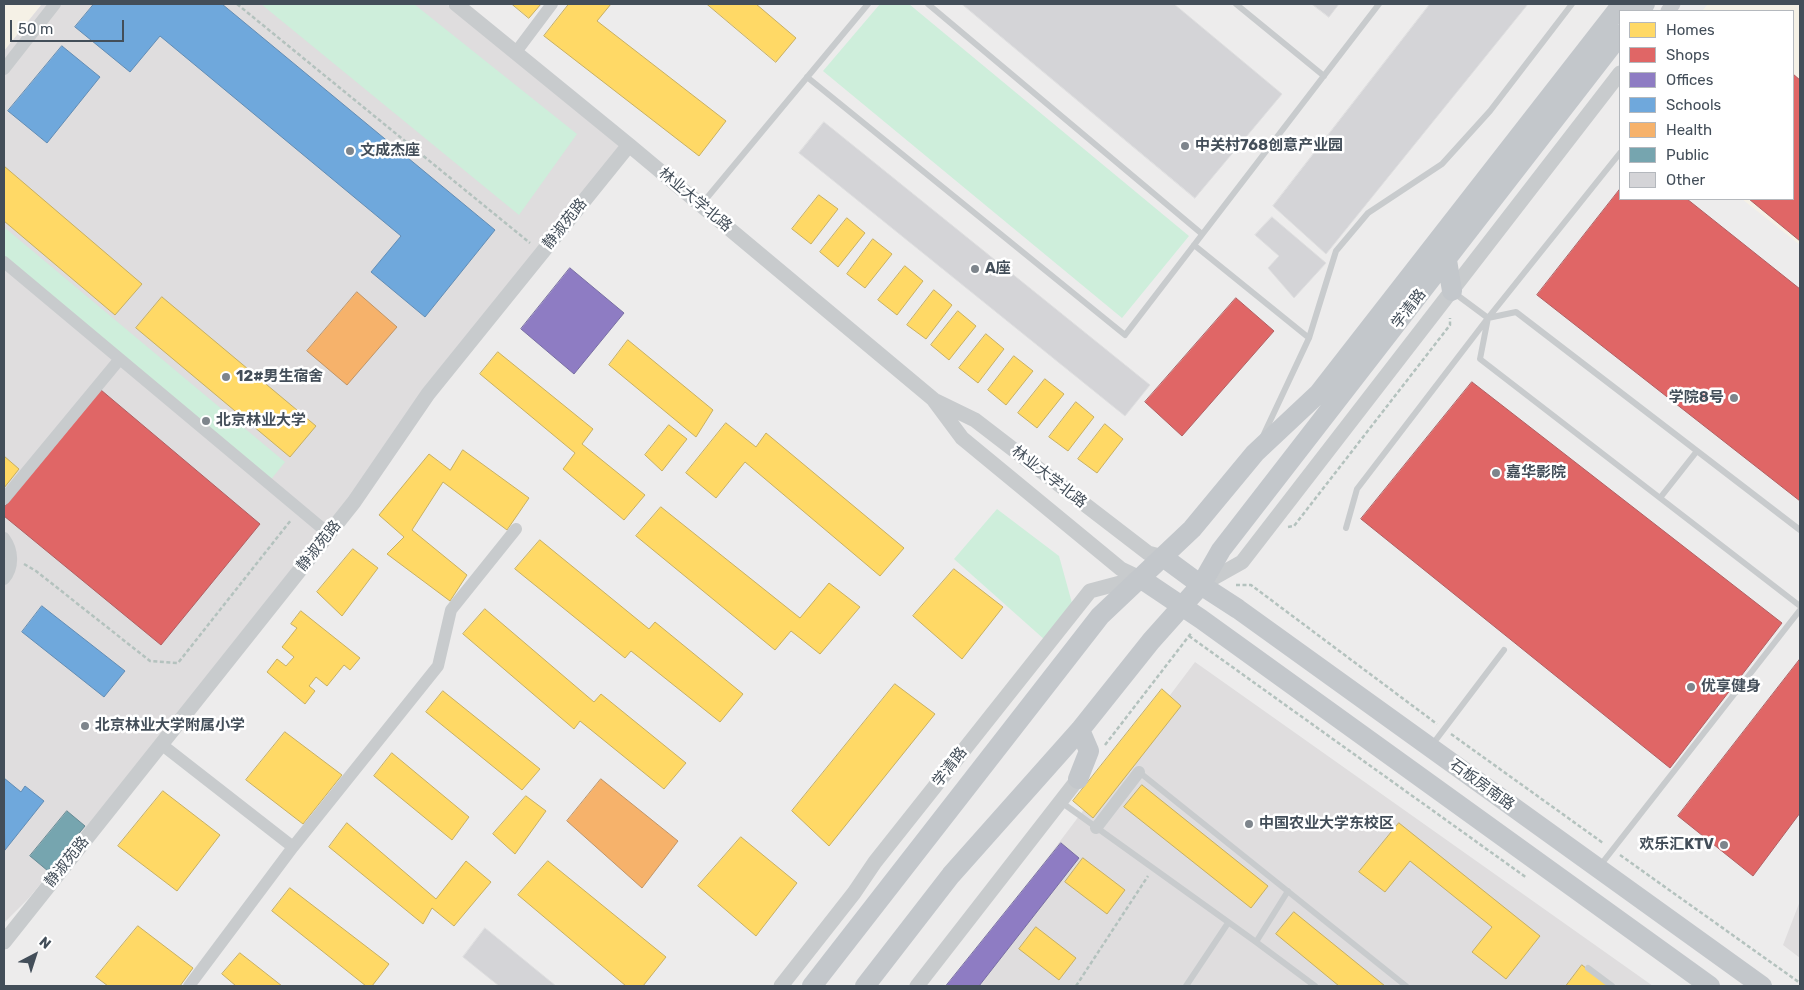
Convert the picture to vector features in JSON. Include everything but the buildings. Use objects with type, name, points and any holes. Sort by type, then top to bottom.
[{"type":"main road","name":"学清路","points":[[812,986],[1100,616],[1192,529],[1255,453],[1319,393],[1622,4]]},
{"type":"main road","name":"学清路","points":[[865,986],[951,875],[1080,730],[1180,606],[1201,585],[1221,550],[1619,36]]},
{"type":"main road","points":[[1447,260],[1452,291]]},
{"type":"main road","name":"石板房南路","points":[[1163,557],[1762,986]]},
{"type":"main road","name":"石板房南路","points":[[1140,578],[1207,623],[1710,986]]},
{"type":"main road","points":[[1078,779],[1089,751],[1080,730]]},
{"type":"street","points":[[4,70],[54,4]]},
{"type":"street","name":"林业大学北路","points":[[456,4],[629,145],[933,399],[975,420],[1148,553],[1163,557]]},
{"type":"street","points":[[516,52],[552,4]]},
{"type":"street","name":"学清路","points":[[1201,585],[1242,562],[1619,73]]},
{"type":"street","name":"静淑苑路","points":[[4,942],[329,534],[375,472],[428,394],[629,145]]},
{"type":"street","points":[[4,262],[329,534]]},
{"type":"street","points":[[4,500],[119,360]]},
{"type":"street","name":"林业大学北路","points":[[933,399],[962,438],[1121,569],[1140,578]]},
{"type":"street","points":[[189,986],[293,847],[438,666],[451,610],[516,529]]},
{"type":"street","points":[[4,538],[8,544],[12,560],[4,579]]},
{"type":"street","name":"学清路","points":[[781,986],[854,893],[875,862],[1090,591],[1140,578]]},
{"type":"street","points":[[162,744],[293,847]]},
{"type":"street","points":[[1096,828],[1139,772]]},
{"type":"street","points":[[918,986],[1078,779]]},
{"type":"lane","points":[[701,205],[868,4]]},
{"type":"lane","points":[[928,4],[1202,234]]},
{"type":"lane","points":[[1236,4],[1324,76]]},
{"type":"lane","points":[[807,77],[1125,335],[1379,4]]},
{"type":"lane","name":"学清路","points":[[1255,453],[1309,338],[1336,252],[1368,213],[1442,164],[1490,111],[1572,4]]},
{"type":"lane","points":[[1346,528],[1357,489],[1488,318],[1619,154]]},
{"type":"lane","points":[[1194,245],[1309,338]]},
{"type":"lane","points":[[1452,291],[1488,318],[1516,312],[1800,530]]},
{"type":"lane","points":[[1488,318],[1480,359],[1800,606]]},
{"type":"lane","points":[[1660,498],[1697,451]]},
{"type":"lane","points":[[1598,868],[1800,610]]},
{"type":"lane","points":[[1430,747],[1504,650]]},
{"type":"lane","points":[[1139,772],[1406,986]]},
{"type":"lane","points":[[1060,801],[1315,986]]},
{"type":"lane","points":[[1256,942],[1288,891]]},
{"type":"lane","points":[[1186,986],[1228,923]]},
{"type":"lane","points":[[1588,968],[1612,986]]},
{"type":"path","points":[[237,4],[542,253]]},
{"type":"path","points":[[1269,527],[1294,526],[1324,488],[1450,325],[1452,291]]},
{"type":"path","points":[[12,560],[36,571],[150,661],[178,663],[300,508]]},
{"type":"path","points":[[1227,585],[1251,586],[1444,729],[1800,983]]},
{"type":"path","points":[[1102,749],[1189,636],[1533,882]]},
{"type":"path","points":[[1076,986],[1153,868]]},
{"type":"shaded area","points":[[4,4],[42,4],[4,51]]},
{"type":"shaded area","name":"北京林业大学","points":[[42,4],[446,4],[629,145],[91,823],[28,899],[4,923],[4,51]]},
{"type":"shaded area","points":[[1708,4],[1800,4],[1800,245],[1743,200],[1794,200],[1794,10],[1703,10]]},
{"type":"shaded area","name":"中国农业大学东校区","points":[[1195,662],[1653,986],[951,986]]},
{"type":"shaded area","points":[[1800,901],[1800,958],[1783,945]]},
{"type":"green space","points":[[261,4],[414,4],[577,134],[519,215]]},
{"type":"green space","points":[[880,4],[909,4],[1189,236],[1122,318],[823,71]]},
{"type":"green space","points":[[4,227],[285,462],[269,482],[4,256]]},
{"type":"green space","points":[[997,509],[1059,556],[1072,603],[1045,640],[954,559]]},
{"type":"place","name":"中关村768创意产业园","points":[[1185,146]]},
{"type":"place","name":"文成杰座","points":[[350,151]]},
{"type":"place","name":"A座","points":[[975,269]]},
{"type":"place","name":"12#男生宿舍","points":[[226,377]]},
{"type":"place","name":"学院8号","points":[[1734,398]]},
{"type":"place","name":"北京林业大学","points":[[206,421]]},
{"type":"place","name":"嘉华影院","points":[[1496,473]]},
{"type":"place","name":"优享健身","points":[[1691,687]]},
{"type":"place","name":"北京林业大学附属小学","points":[[85,726]]},
{"type":"place","name":"中国农业大学东校区","points":[[1249,824]]},
{"type":"place","name":"欢乐汇KTV","points":[[1724,845]]}]
